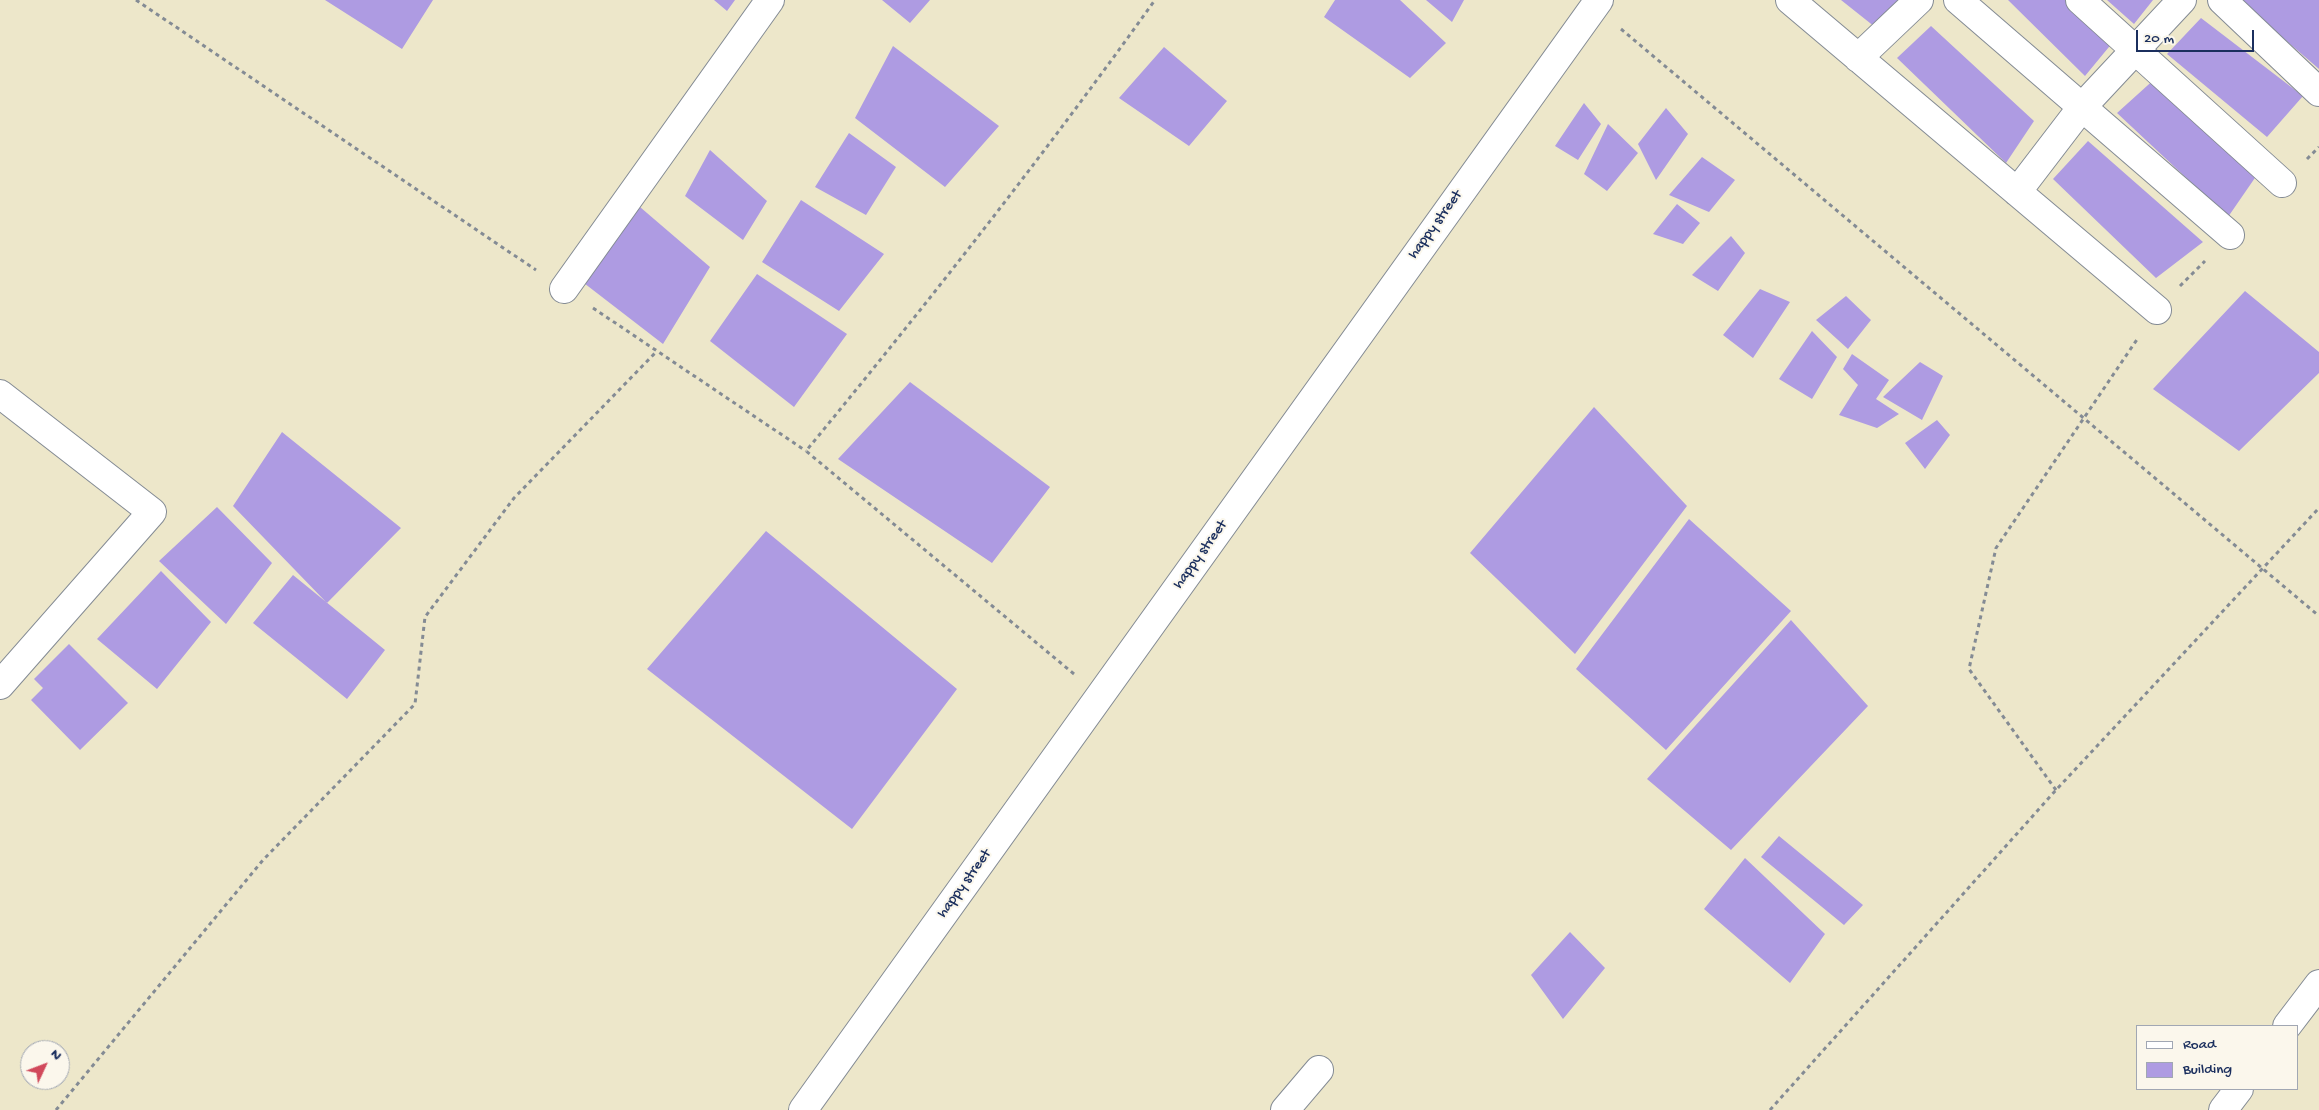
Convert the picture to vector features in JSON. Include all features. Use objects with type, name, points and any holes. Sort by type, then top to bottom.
[{"type":"street","points":[[564,289],[770,0]]},
{"type":"street","points":[[1790,0],[2157,310]]},
{"type":"street","points":[[1858,58],[1919,0]]},
{"type":"street","points":[[1958,0],[2230,235]]},
{"type":"street","points":[[2080,0],[2282,183]]},
{"type":"street","points":[[2017,192],[2082,107],[2182,0]]},
{"type":"street","points":[[2222,0],[2319,92]]},
{"type":"street","name":"happy street","points":[[803,1110],[1596,3]]},
{"type":"street","points":[[0,394],[152,512],[0,685]]},
{"type":"street","points":[[2288,1025],[2319,984]]},
{"type":"street","points":[[1286,1110],[1319,1070]]},
{"type":"street","points":[[2223,1110],[2238,1090]]},
{"type":"path","points":[[136,0],[806,452],[1100,696]]},
{"type":"path","points":[[806,452],[916,318],[1103,73],[1155,0]]},
{"type":"path","points":[[1596,3],[2084,419],[2319,616]]},
{"type":"path","points":[[2282,183],[2319,147]]},
{"type":"path","points":[[2056,790],[1969,669],[1996,548],[2157,310],[2230,235]]},
{"type":"path","points":[[56,1110],[262,860],[415,704],[425,617],[514,498],[657,351]]},
{"type":"path","points":[[1770,1110],[2056,790],[2264,570],[2319,508]]},
{"type":"building","points":[[325,0],[433,0],[402,49]]},
{"type":"building","points":[[714,0],[735,0],[727,11]]},
{"type":"building","points":[[882,0],[930,0],[910,23]]},
{"type":"building","points":[[1335,0],[1400,0],[1446,43],[1410,78],[1324,17]]},
{"type":"building","points":[[1426,0],[1464,0],[1452,22]]},
{"type":"building","points":[[1841,0],[1901,0],[1875,27]]},
{"type":"building","points":[[2008,0],[2077,0],[2118,36],[2085,76]]},
{"type":"building","points":[[2107,0],[2153,0],[2134,24]]},
{"type":"building","points":[[2239,0],[2319,0],[2319,69]]},
{"type":"building","points":[[2201,18],[2303,96],[2267,137],[2167,54]]},
{"type":"building","points":[[1931,26],[2034,121],[2006,163],[1897,58]]},
{"type":"building","points":[[893,46],[999,126],[945,187],[855,118]]},
{"type":"building","points":[[1164,47],[1227,101],[1189,146],[1119,98]]},
{"type":"building","points":[[2158,76],[2259,172],[2228,217],[2117,113]]},
{"type":"building","points":[[1584,103],[1601,124],[1578,160],[1555,146]]},
{"type":"building","points":[[1666,108],[1688,134],[1656,180],[1638,144]]},
{"type":"building","points":[[1608,124],[1638,153],[1607,191],[1584,174]]},
{"type":"building","points":[[849,133],[896,167],[866,215],[815,187]]},
{"type":"building","points":[[2088,141],[2203,242],[2156,278],[2053,179]]},
{"type":"building","points":[[710,150],[767,201],[743,240],[685,196]]},
{"type":"building","points":[[1702,157],[1735,180],[1709,212],[1669,195]]},
{"type":"building","points":[[801,200],[884,254],[839,311],[762,262]]},
{"type":"building","points":[[633,201],[710,267],[663,344],[580,280]]},
{"type":"building","points":[[1677,204],[1700,223],[1683,244],[1653,234]]},
{"type":"building","points":[[1731,236],[1745,253],[1718,291],[1692,275]]},
{"type":"building","points":[[757,274],[847,334],[794,407],[710,341]]},
{"type":"building","points":[[1760,289],[1790,302],[1753,358],[1723,335]]},
{"type":"building","points":[[2245,291],[2319,352],[2319,373],[2239,451],[2153,389]]},
{"type":"building","points":[[1846,296],[1871,320],[1848,349],[1816,320]]},
{"type":"building","points":[[1812,331],[1837,357],[1812,399],[1779,379]]},
{"type":"building","points":[[1852,354],[1889,380],[1876,399],[1899,414],[1877,428],[1839,415],[1858,385],[1843,369]]},
{"type":"building","points":[[1920,362],[1943,376],[1922,420],[1883,397]]},
{"type":"building","points":[[910,382],[1050,487],[992,563],[838,459]]},
{"type":"building","points":[[1594,407],[1687,506],[1575,654],[1470,553]]},
{"type":"building","points":[[1937,420],[1950,435],[1925,469],[1905,443]]},
{"type":"building","points":[[282,432],[401,528],[327,603],[233,506]]},
{"type":"building","points":[[217,507],[272,563],[226,624],[159,561]]},
{"type":"building","points":[[1689,519],[1791,611],[1666,750],[1576,669]]},
{"type":"building","points":[[766,531],[957,689],[852,829],[647,669]]},
{"type":"building","points":[[161,571],[211,622],[157,689],[97,639]]},
{"type":"building","points":[[293,575],[385,650],[347,699],[253,623]]},
{"type":"building","points":[[1791,620],[1868,706],[1731,850],[1647,779]]},
{"type":"building","points":[[69,644],[128,703],[80,750],[31,700],[43,688],[34,679]]},
{"type":"building","points":[[1779,836],[1863,905],[1844,925],[1761,857]]},
{"type":"building","points":[[1745,858],[1825,934],[1790,983],[1704,909]]},
{"type":"building","points":[[1570,932],[1605,968],[1563,1019],[1531,975]]}]
